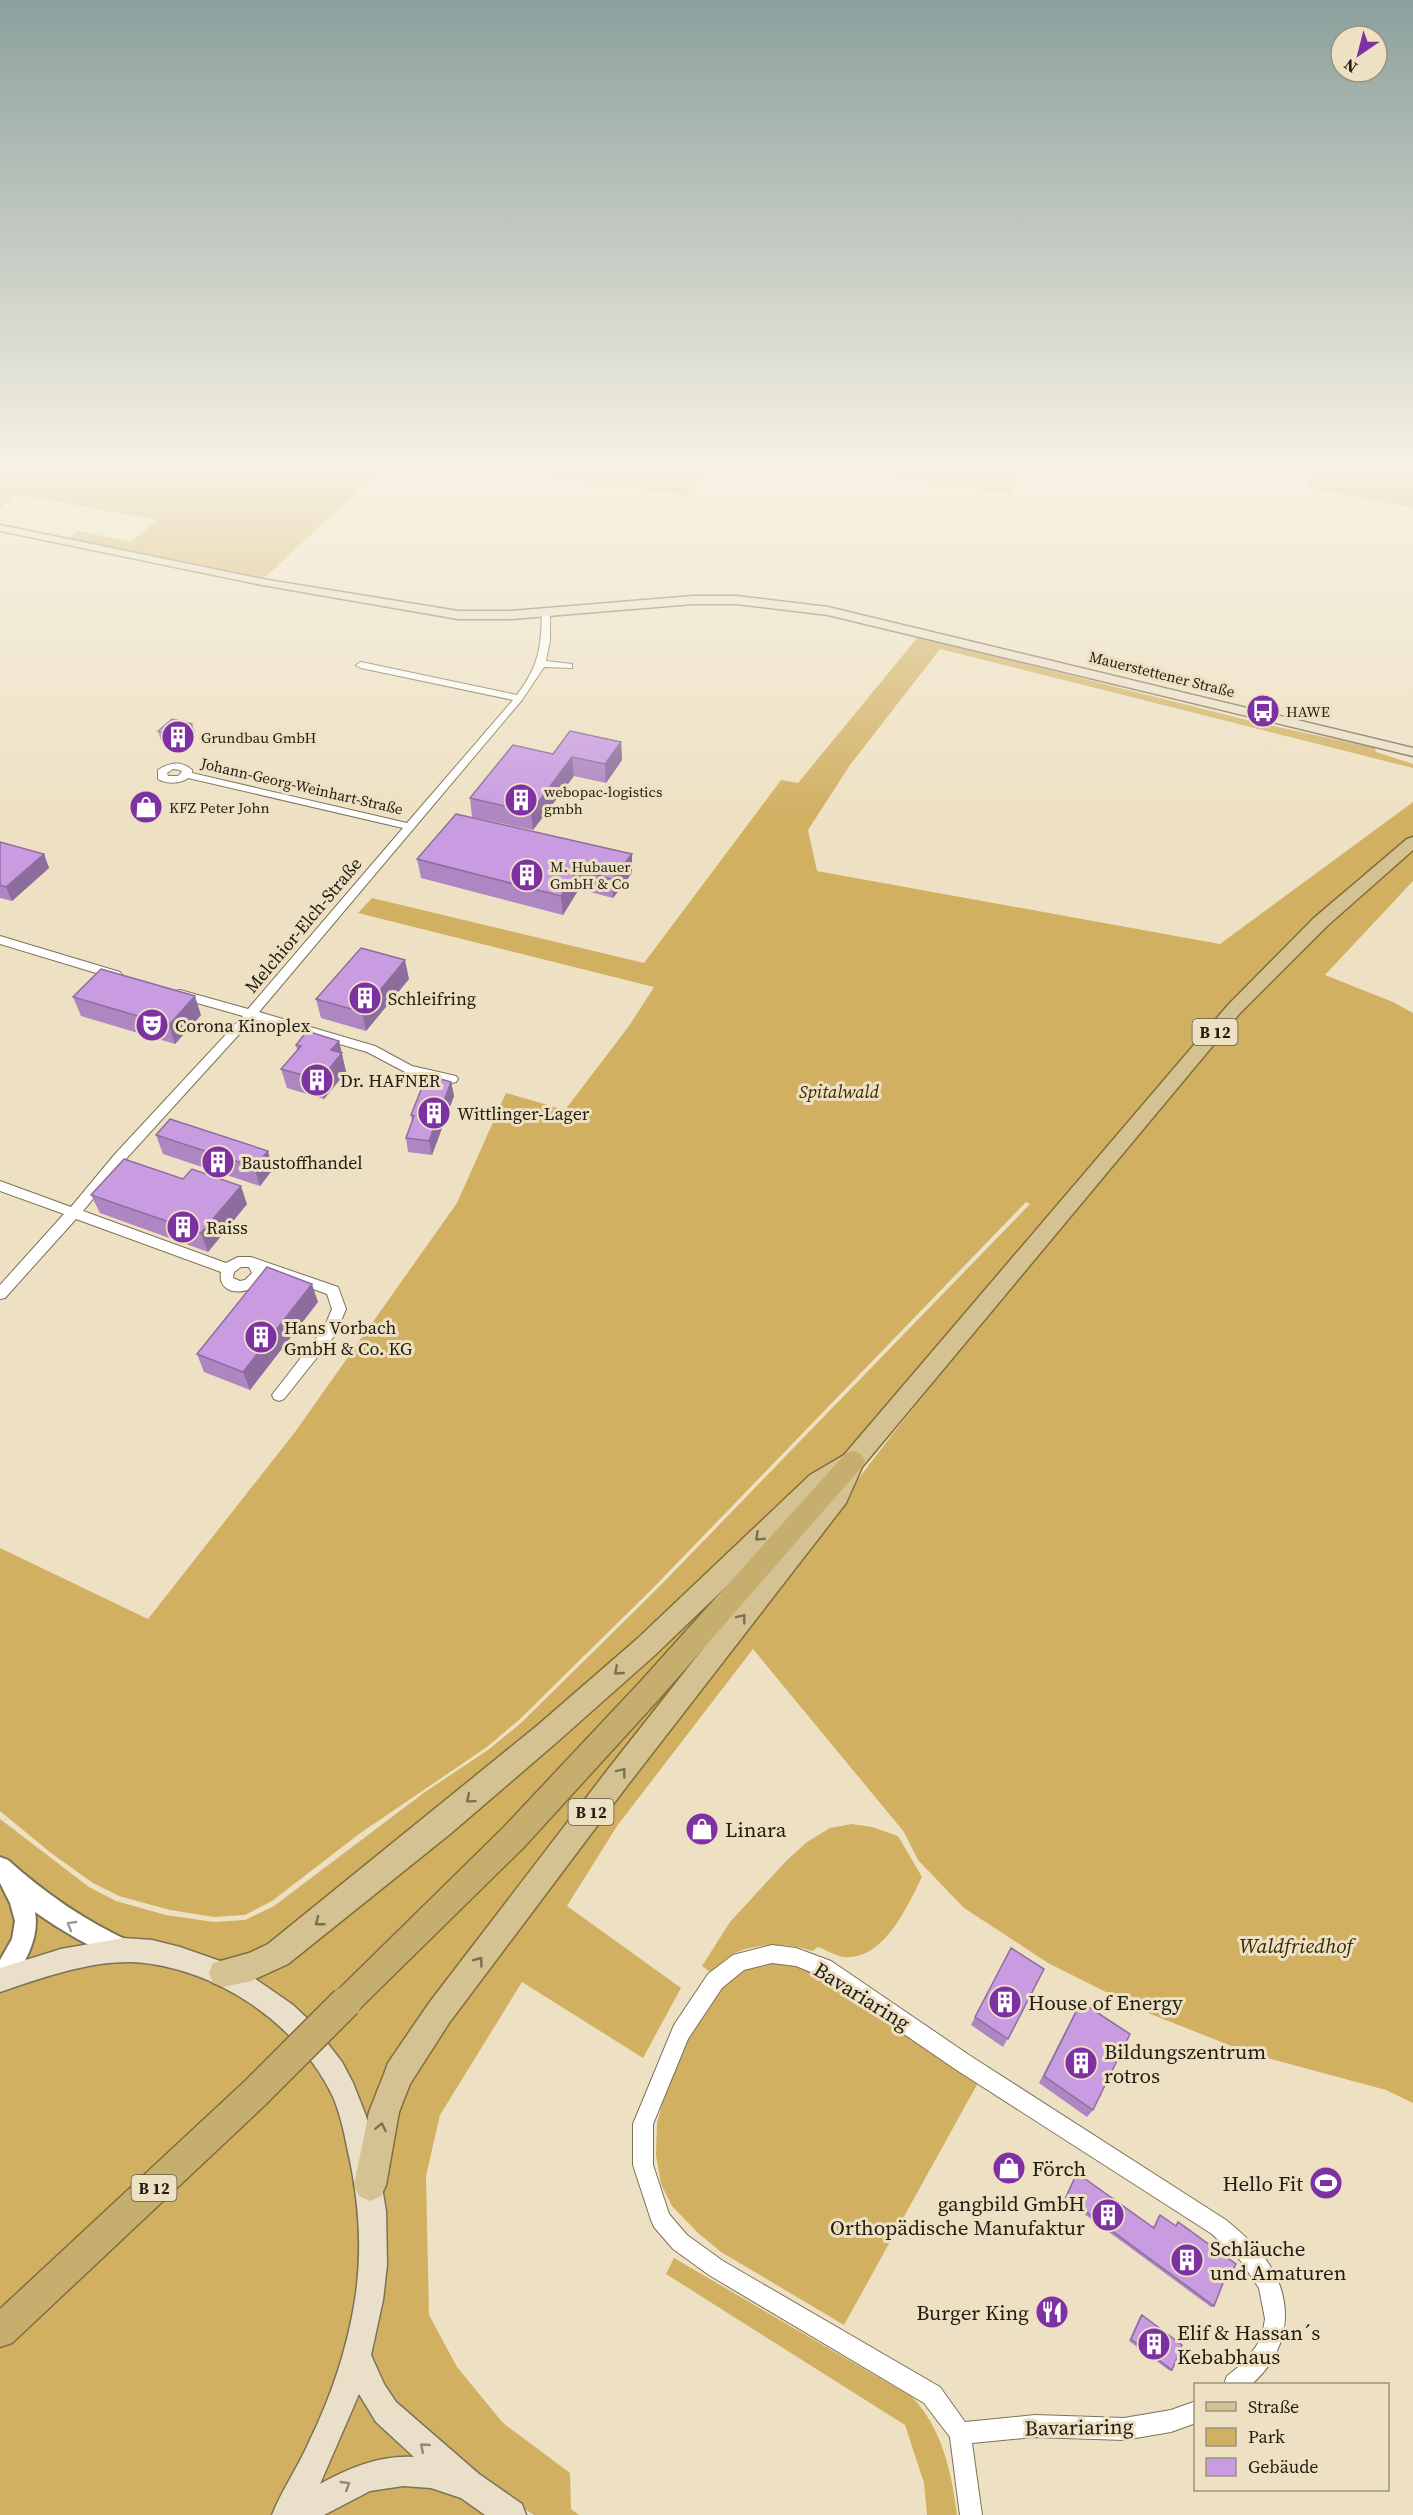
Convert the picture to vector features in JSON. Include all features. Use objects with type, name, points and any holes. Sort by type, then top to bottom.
[{"type":"highway","name":"B 12","points":[[0,2331],[255,2093],[522,1828],[657,1682],[853,1461]]},
{"type":"main road","name":"Mauerstettener Straße","points":[[264,582],[432,612],[490,616],[704,600],[747,601],[828,611],[1413,752]]},
{"type":"main road","name":"B 12","points":[[370,2185],[384,2112],[399,2074],[439,2013],[618,1777],[838,1496],[853,1461],[1234,1009],[1294,945],[1326,915],[1363,881],[1413,842]]},
{"type":"main road","points":[[223,1973],[251,1967],[278,1954],[355,1894],[538,1742],[646,1647],[818,1482],[853,1461]]},
{"type":"main road","points":[[0,1980],[61,1961],[124,1950],[158,1954],[223,1973],[266,1998],[302,2033],[327,2063],[344,2091],[355,2123],[370,2185],[374,2219],[373,2264],[358,2358],[339,2412],[318,2459],[287,2515]]},
{"type":"main road","points":[[358,2358],[374,2394],[386,2412],[468,2485],[512,2515]]},
{"type":"main road","points":[[296,2515],[356,2479],[390,2470],[422,2472],[468,2485]]},
{"type":"street","name":"Melchior-Elch-Straße","points":[[0,1294],[120,1157],[250,1015],[519,698],[543,664],[547,632],[546,613]]},
{"type":"street","points":[[543,664],[569,666]]},
{"type":"street","points":[[361,665],[519,698]]},
{"type":"street","name":"Johann-Georg-Weinhart-Straße","points":[[187,775],[410,827]]},
{"type":"street","points":[[0,940],[133,980]]},
{"type":"street","points":[[165,990],[371,1049],[409,1069],[452,1079]]},
{"type":"street","points":[[0,1186],[228,1269]]},
{"type":"street","points":[[255,1263],[260,1270],[257,1278],[243,1287],[228,1284],[225,1276],[228,1269],[238,1262],[255,1263],[333,1291],[339,1309],[330,1331],[279,1395]]},
{"type":"street","points":[[3,1870],[58,1917],[88,1935],[124,1950]]},
{"type":"street","points":[[0,1980],[19,1949],[27,1917],[24,1905],[3,1870]]},
{"type":"street","name":"Bavariaring","points":[[971,2515],[960,2433],[932,2395],[716,2268],[680,2242],[662,2220],[643,2165],[643,2124],[681,2032],[715,1981],[740,1962],[772,1954],[796,1957],[824,1968],[962,2062],[1219,2227],[1245,2250],[1261,2270],[1272,2297],[1276,2319],[1267,2349],[1246,2377],[1238,2383]]},
{"type":"street","name":"Bavariaring","points":[[960,2433],[1035,2426],[1124,2429],[1171,2421],[1194,2413]]},
{"type":"green space","name":"Spitalwald","points":[[918,637],[1259,723],[1375,748],[1376,752],[1413,764],[1413,768],[940,649],[850,765],[808,830],[817,871],[1220,944],[1413,802],[1413,837],[1357,879],[1289,944],[843,1455],[813,1479],[681,1609],[274,1950],[226,1966],[125,1942],[91,1929],[0,1861],[0,1819],[89,1887],[116,1901],[166,1915],[214,1922],[245,1920],[274,1906],[425,1792],[488,1750],[521,1723],[657,1589],[1030,1204],[1026,1202],[654,1587],[519,1720],[487,1747],[359,1834],[272,1901],[245,1915],[214,1917],[170,1910],[119,1896],[93,1883],[51,1853],[0,1811],[0,1548],[148,1619],[295,1432],[457,1203],[506,1093],[565,1110],[629,1026],[654,987],[358,913],[372,898],[644,963],[781,780],[798,783]]},
{"type":"green space","name":"Waldfriedhof","points":[[1413,849],[1413,881],[1325,975],[1393,1002],[1413,1013],[1413,2103],[1386,2090],[1249,2053],[1148,2013],[1048,1963],[964,1908],[918,1860],[904,1832],[753,1649],[617,1826],[567,1906],[681,1988],[643,2058],[522,1982],[440,2115],[426,2176],[429,2315],[457,2367],[503,2423],[570,2473],[571,2509],[579,2515],[534,2515],[472,2475],[391,2404],[370,2356],[381,2183],[406,2077],[895,1431],[1058,1228],[1240,1012],[1302,947]]},
{"type":"green space","points":[[791,1522],[491,1846],[310,2026],[244,1976]]},
{"type":"green space","points":[[756,1584],[434,2009],[370,2149],[322,2041]]},
{"type":"green space","points":[[852,1824],[872,1827],[898,1836],[922,1877],[902,1916],[883,1941],[858,1956],[844,1957],[818,1947],[812,1951],[784,1945],[765,1946],[737,1952],[710,1972],[702,1966],[730,1922],[787,1860],[807,1842],[830,1828]]},
{"type":"green space","points":[[0,1875],[22,1920],[0,1971]]},
{"type":"green space","points":[[24,1894],[101,1947],[13,1968]]},
{"type":"green space","points":[[124,1959],[182,1968],[260,2003],[296,2038],[0,2321],[0,1989],[61,1970]]},
{"type":"green space","points":[[771,1963],[794,1965],[819,1974],[979,2081],[844,2325],[721,2252],[697,2232],[672,2206],[661,2184],[656,2155],[657,2123],[667,2086],[691,2033],[723,1986],[744,1969]]},
{"type":"green space","points":[[307,2055],[335,2097],[346,2126],[363,2221],[357,2310],[331,2409],[275,2515],[0,2515],[0,2344]]},
{"type":"green space","points":[[674,2258],[912,2397],[931,2423],[944,2452],[957,2515],[927,2515],[924,2483],[905,2425],[666,2274]]},
{"type":"green space","points":[[360,2384],[429,2461],[390,2459],[368,2463],[311,2493]]},
{"type":"green space","points":[[421,2483],[464,2499],[488,2515],[315,2515],[357,2489]]},
{"type":"building","points":[[172,719],[192,724],[178,736],[158,731]]},
{"type":"building","points":[[570,731],[621,742],[605,764],[572,757],[531,812],[470,798],[513,745],[553,754]]},
{"type":"building","points":[[456,814],[632,854],[612,879],[577,870],[561,896],[417,859]]},
{"type":"building","points":[[0,842],[44,854],[6,887],[0,885]]},
{"type":"building","points":[[361,948],[405,960],[362,1012],[316,999]]},
{"type":"building","points":[[101,969],[195,996],[169,1025],[73,997]]},
{"type":"building","points":[[307,1031],[339,1041],[331,1050],[342,1053],[320,1080],[281,1069],[301,1046],[296,1045]]},
{"type":"building","points":[[427,1075],[451,1082],[429,1141],[406,1138],[414,1116],[411,1115]]},
{"type":"building","points":[[170,1119],[268,1151],[254,1167],[156,1135]]},
{"type":"building","points":[[124,1159],[183,1179],[192,1169],[241,1186],[201,1233],[91,1195]]},
{"type":"building","points":[[267,1267],[312,1284],[243,1372],[197,1354]]},
{"type":"building","name":"House of Energy","points":[[1011,1948],[1044,1969],[1008,2039],[975,2017]]},
{"type":"building","name":"Bildungszentrum rotros","points":[[1081,2002],[1130,2034],[1093,2110],[1044,2076]]},
{"type":"building","points":[[1077,2173],[1154,2228],[1160,2215],[1176,2226],[1178,2222],[1236,2264],[1230,2276],[1227,2273],[1214,2306],[1066,2197]]},
{"type":"building","name":"Elif & Hassan´s Kebabhaus","points":[[1142,2315],[1182,2345],[1172,2370],[1131,2339]]},
{"type":"place","name":"HAWE","points":[[1263,711]]},
{"type":"place","name":"Grundbau GmbH","points":[[178,737]]},
{"type":"place","name":"webopac-logistics gmbh","points":[[521,800]]},
{"type":"place","name":"KFZ Peter John","points":[[146,807]]},
{"type":"place","name":"M. Hubauer GmbH & Co","points":[[527,875]]},
{"type":"place","name":"Schleifring","points":[[365,998]]},
{"type":"place","name":"Corona Kinoplex","points":[[152,1025]]},
{"type":"place","name":"Dr. HAFNER","points":[[317,1080]]},
{"type":"place","name":"Wittlinger-Lager","points":[[434,1113]]},
{"type":"place","name":"Baustoffhandel","points":[[218,1162]]},
{"type":"place","name":"Raiss","points":[[183,1227]]},
{"type":"place","name":"Hans Vorbach GmbH & Co. KG","points":[[261,1337]]},
{"type":"place","name":"Linara","points":[[702,1829]]},
{"type":"place","name":"House of Energy","points":[[1005,2002]]},
{"type":"place","name":"Bildungszentrum rotros","points":[[1081,2063]]},
{"type":"place","name":"Förch","points":[[1009,2168]]},
{"type":"place","name":"Hello Fit","points":[[1326,2183]]},
{"type":"place","name":"gangbild GmbH Orthopädische Manufaktur","points":[[1108,2215]]},
{"type":"place","name":"Schläuche und Amaturen","points":[[1187,2260]]},
{"type":"place","name":"Burger King","points":[[1052,2312]]},
{"type":"place","name":"Elif & Hassan´s Kebabhaus","points":[[1154,2344]]}]
